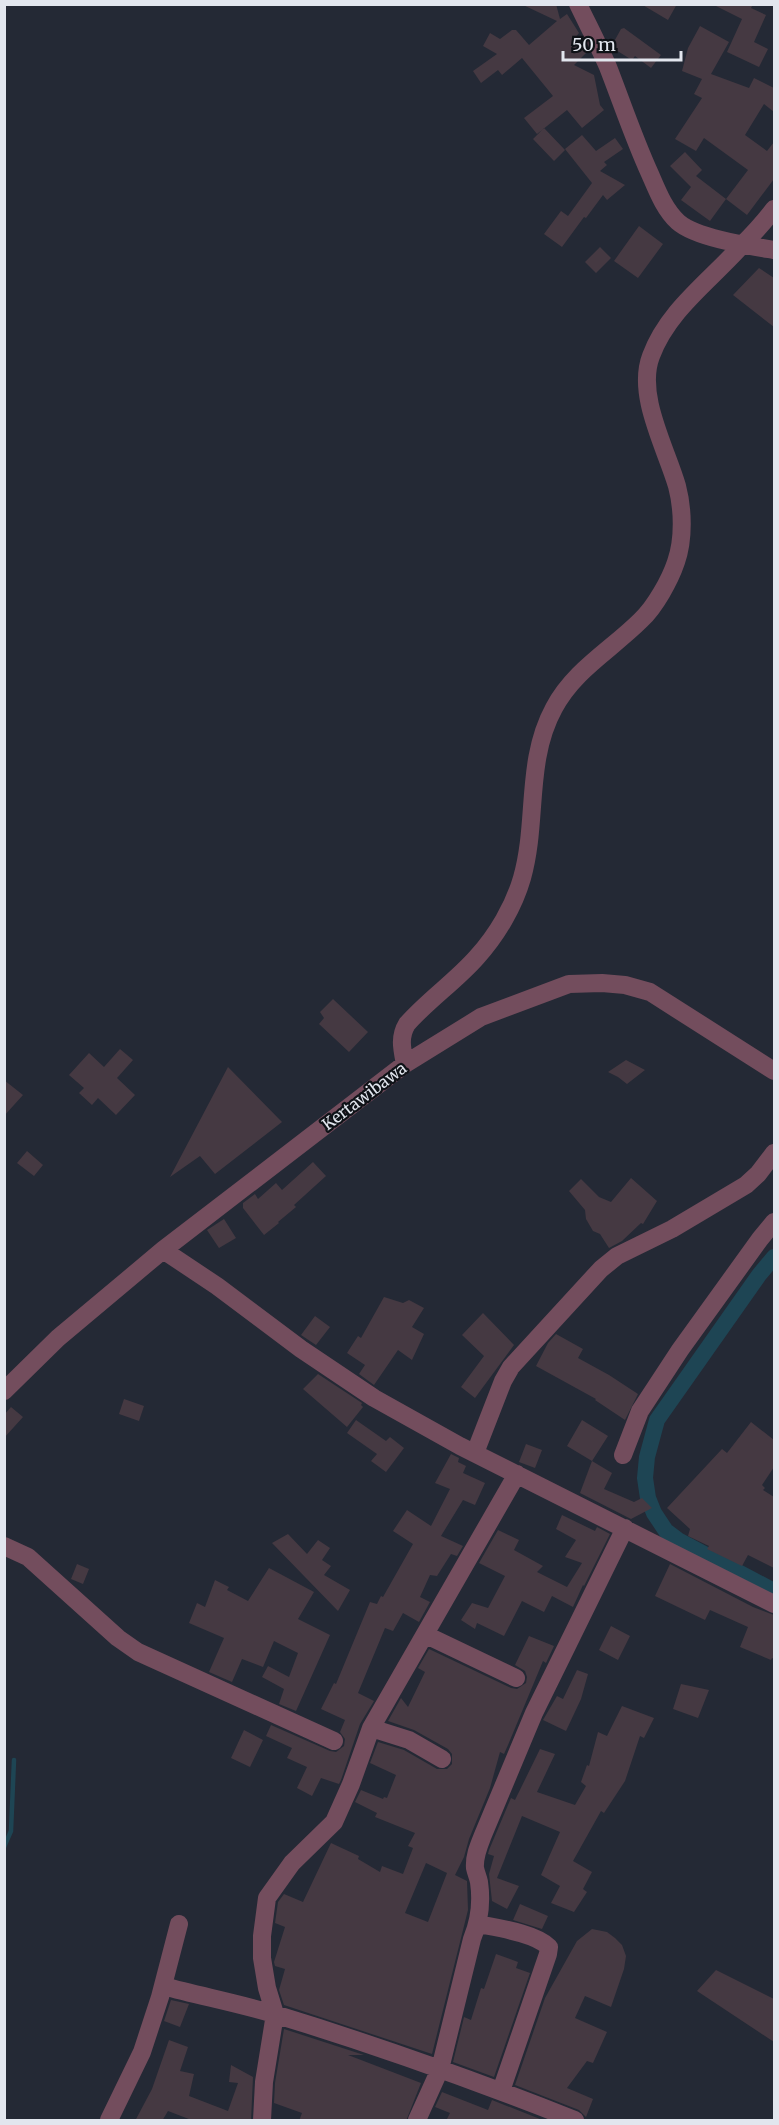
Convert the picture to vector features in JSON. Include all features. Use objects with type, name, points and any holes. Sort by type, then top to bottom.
[{"type":"street","points":[[578,4],[607,65],[631,133],[660,198],[677,221],[691,229],[750,237],[774,250]]},
{"type":"street","points":[[405,1064],[401,1044],[402,1032],[407,1024],[477,958],[506,917],[514,900],[522,879],[529,846],[533,785],[539,743],[553,709],[570,683],[592,661],[643,618],[665,586],[676,561],[682,526],[677,489],[650,405],[645,376],[650,357],[670,319],[774,209]]},
{"type":"street","name":"Kertawibawa","points":[[4,1391],[58,1338],[163,1250],[405,1064],[481,1017],[569,984],[626,985],[650,992],[774,1071]]},
{"type":"street","points":[[475,1453],[503,1382],[512,1367],[601,1269],[617,1256],[672,1229],[746,1185],[774,1153]]},
{"type":"street","points":[[623,1455],[640,1411],[680,1350],[774,1222]]},
{"type":"street","points":[[163,1250],[217,1286],[350,1384],[475,1453],[774,1604]]},
{"type":"street","points":[[262,2121],[264,2082],[274,2014],[262,1958],[262,1936],[267,1898],[292,1863],[334,1822],[351,1784],[371,1728],[517,1474]]},
{"type":"street","points":[[417,2121],[440,2069],[472,1939],[478,1924],[479,1881],[475,1868],[477,1852],[543,1692],[625,1528]]},
{"type":"street","points":[[4,1546],[28,1557],[118,1638],[138,1652],[334,1741]]},
{"type":"street","points":[[426,1635],[516,1678]]},
{"type":"street","points":[[371,1728],[409,1740],[442,1759]]},
{"type":"street","points":[[109,2121],[142,2052],[163,1986],[179,1924]]},
{"type":"street","points":[[478,1924],[520,1934],[544,1942],[549,1947],[549,1954],[501,2091]]},
{"type":"street","points":[[163,1986],[274,2014],[440,2069],[575,2121]]},
{"type":"building","points":[[521,4],[556,4],[560,19],[567,14],[579,33],[574,39],[587,52],[574,65],[594,75],[600,105],[604,110],[582,128],[567,110],[537,134],[524,118],[553,96],[522,58],[502,75],[498,70],[481,83],[473,71],[497,54],[483,46],[490,33],[500,39],[512,30],[516,30],[529,45],[557,21]]},
{"type":"building","points":[[641,4],[677,4],[668,20]]},
{"type":"building","points":[[712,4],[753,4],[751,8],[766,15],[754,42],[768,49],[759,67],[727,52],[742,19]]},
{"type":"building","points":[[700,26],[729,42],[711,74],[749,88],[754,78],[774,88],[774,112],[764,104],[745,135],[767,151],[774,142],[774,179],[747,215],[726,199],[748,170],[704,138],[696,151],[675,139],[702,98],[694,94],[702,79],[682,71],[688,48]]},
{"type":"building","points":[[624,28],[661,55],[651,68],[635,56],[632,60],[611,47],[621,29]]},
{"type":"building","points":[[544,128],[565,150],[554,161],[533,139]]},
{"type":"building","points":[[582,135],[596,151],[615,138],[623,149],[604,162],[607,165],[600,171],[625,185],[607,200],[603,195],[562,247],[544,234],[561,211],[568,216],[592,183],[565,149]]},
{"type":"building","points":[[685,152],[702,170],[696,176],[726,199],[710,221],[681,200],[691,187],[670,166]]},
{"type":"building","points":[[639,226],[663,244],[638,278],[614,261]]},
{"type":"building","points":[[600,247],[611,258],[596,273],[585,262]]},
{"type":"building","points":[[759,268],[774,278],[774,327],[733,295]]},
{"type":"building","points":[[333,999],[368,1032],[349,1052],[319,1024],[324,1018],[320,1012]]},
{"type":"building","points":[[120,1049],[133,1060],[117,1078],[135,1095],[116,1115],[98,1098],[92,1105],[79,1093],[84,1088],[69,1075],[89,1053],[104,1067]]},
{"type":"building","points":[[626,1060],[645,1070],[627,1084],[608,1072]]},
{"type":"building","points":[[228,1067],[282,1122],[215,1174],[200,1156],[170,1177]]},
{"type":"building","points":[[4,1080],[23,1095],[4,1116]]},
{"type":"building","points":[[27,1151],[43,1165],[34,1176],[17,1163]]},
{"type":"building","points":[[313,1162],[326,1176],[264,1235],[243,1208],[243,1203],[255,1194],[258,1199],[276,1183],[282,1190]]},
{"type":"building","points":[[631,1178],[657,1201],[643,1224],[641,1223],[622,1241],[609,1248],[600,1234],[593,1231],[586,1219],[585,1210],[569,1191],[581,1179],[599,1197],[611,1202]]},
{"type":"building","points":[[224,1219],[236,1238],[219,1248],[207,1230]]},
{"type":"building","points":[[384,1297],[403,1303],[409,1300],[424,1308],[412,1327],[424,1334],[412,1360],[398,1350],[374,1385],[359,1374],[365,1365],[347,1353],[358,1336],[361,1338]]},
{"type":"building","points":[[483,1313],[514,1345],[475,1398],[461,1387],[484,1356],[462,1335]]},
{"type":"building","points":[[315,1316],[330,1327],[316,1345],[301,1335]]},
{"type":"building","points":[[556,1334],[583,1349],[578,1358],[638,1394],[625,1420],[596,1399],[536,1366],[548,1343]]},
{"type":"building","points":[[318,1374],[362,1403],[363,1407],[347,1427],[303,1389]]},
{"type":"building","points":[[124,1399],[144,1406],[139,1421],[119,1414]]},
{"type":"building","points":[[11,1407],[23,1417],[4,1438],[4,1415]]},
{"type":"building","points":[[356,1420],[386,1441],[390,1437],[404,1448],[386,1472],[371,1461],[377,1454],[347,1433]]},
{"type":"building","points":[[582,1420],[608,1436],[592,1461],[567,1446]]},
{"type":"building","points":[[751,1422],[774,1440],[774,1467],[762,1485],[765,1488],[763,1490],[774,1497],[774,1568],[748,1555],[742,1566],[707,1549],[709,1546],[688,1536],[690,1529],[667,1508],[722,1449],[727,1453]]},
{"type":"building","points":[[526,1444],[542,1450],[535,1468],[519,1462]]},
{"type":"building","points":[[451,1454],[459,1458],[458,1462],[466,1466],[463,1473],[485,1483],[475,1505],[463,1500],[441,1536],[463,1546],[457,1556],[451,1554],[437,1576],[430,1575],[420,1597],[430,1602],[419,1622],[403,1613],[393,1631],[385,1628],[358,1693],[374,1701],[360,1724],[341,1780],[339,1784],[321,1778],[312,1796],[297,1788],[307,1767],[287,1758],[292,1748],[266,1736],[271,1725],[330,1751],[336,1752],[344,1746],[345,1739],[340,1732],[345,1720],[321,1709],[334,1683],[336,1684],[370,1602],[377,1604],[381,1596],[383,1597],[413,1544],[393,1531],[407,1510],[431,1526],[450,1489],[435,1483]]},
{"type":"building","points":[[592,1461],[612,1473],[604,1489],[634,1502],[642,1498],[652,1508],[631,1519],[580,1493]]},
{"type":"building","points":[[562,1515],[595,1531],[597,1527],[610,1534],[573,1607],[552,1596],[544,1612],[522,1601],[504,1636],[477,1623],[475,1629],[461,1620],[472,1603],[488,1608],[505,1576],[479,1563],[498,1530],[519,1540],[514,1550],[543,1566],[537,1572],[567,1587],[582,1563],[565,1557],[576,1540],[556,1529]]},
{"type":"building","points":[[288,1534],[307,1554],[318,1540],[330,1548],[322,1560],[331,1566],[324,1575],[350,1590],[338,1611],[272,1543]]},
{"type":"building","points":[[77,1564],[89,1569],[83,1584],[71,1579]]},
{"type":"building","points":[[670,1564],[753,1607],[774,1615],[774,1659],[771,1660],[740,1647],[748,1627],[710,1610],[705,1620],[655,1596]]},
{"type":"building","points":[[269,1568],[314,1592],[298,1619],[330,1635],[296,1711],[279,1704],[284,1689],[262,1677],[268,1666],[289,1677],[298,1653],[274,1641],[263,1667],[242,1659],[232,1682],[209,1672],[224,1638],[189,1623],[197,1603],[205,1607],[215,1580],[229,1587],[227,1590],[248,1601]]},
{"type":"building","points":[[611,1626],[630,1636],[618,1660],[599,1650]]},
{"type":"building","points":[[529,1636],[554,1646],[546,1663],[543,1661],[504,1754],[500,1752],[490,1788],[455,1875],[467,1881],[468,1910],[432,2054],[284,2005],[279,1990],[285,1969],[275,1966],[274,1962],[285,1927],[275,1923],[278,1902],[284,1894],[303,1902],[331,1843],[359,1856],[358,1859],[380,1872],[382,1866],[403,1874],[413,1848],[408,1846],[415,1833],[375,1817],[377,1813],[355,1802],[361,1790],[383,1799],[387,1798],[396,1775],[370,1763],[378,1742],[404,1750],[437,1769],[447,1769],[452,1764],[452,1754],[448,1749],[414,1730],[388,1721],[401,1698],[408,1707],[425,1672],[418,1668],[429,1649],[517,1689],[526,1683],[527,1677],[525,1671],[515,1665]],"holes":[[[426,1863],[447,1873],[428,1922],[405,1913]]]},
{"type":"building","points":[[577,1670],[588,1674],[581,1699],[566,1731],[543,1720],[557,1696],[563,1699]]},
{"type":"building","points":[[681,1684],[709,1690],[698,1718],[673,1709]]},
{"type":"building","points":[[622,1706],[654,1718],[644,1738],[640,1736],[625,1781],[604,1813],[601,1811],[573,1861],[592,1872],[583,1889],[587,1892],[574,1912],[551,1903],[560,1886],[541,1875],[560,1832],[522,1816],[497,1878],[519,1886],[507,1909],[492,1901],[489,1874],[494,1856],[488,1854],[489,1850],[511,1798],[515,1800],[540,1749],[555,1754],[537,1792],[575,1805],[586,1786],[581,1782],[587,1765],[589,1766],[598,1732],[607,1736]]},
{"type":"building","points":[[244,1730],[263,1740],[250,1767],[231,1758]]},
{"type":"building","points":[[520,1904],[548,1916],[542,1929],[513,1920]]},
{"type":"building","points":[[592,1929],[607,1932],[615,1938],[622,1945],[626,1956],[611,2007],[585,1996],[575,2018],[607,2032],[593,2063],[587,2061],[567,2088],[593,2099],[586,2117],[579,2110],[515,2085],[545,1998],[577,1941]]},
{"type":"building","points":[[496,1954],[518,1962],[516,1968],[530,1973],[494,2077],[453,2062],[464,2017],[471,2020],[481,1988],[484,1989]]},
{"type":"building","points":[[716,1970],[774,1999],[774,2042],[697,1991]]},
{"type":"building","points":[[171,2000],[189,2004],[180,2027],[164,2021]]},
{"type":"building","points":[[284,2029],[364,2055],[348,2055],[421,2083],[406,2121],[299,2121],[302,2113],[274,2103]]},
{"type":"building","points":[[169,2040],[188,2047],[180,2071],[194,2074],[189,2096],[228,2111],[238,2083],[229,2082],[231,2065],[253,2077],[251,2121],[194,2121],[168,2111],[162,2121],[135,2121],[152,2089]]},
{"type":"building","points":[[442,2092],[488,2110],[492,2100],[545,2121],[446,2121],[450,2113],[435,2107]]},
{"type":"waterway","points":[[774,1257],[657,1420],[647,1457],[645,1478],[648,1498],[654,1513],[666,1531],[678,1540],[774,1591]]},
{"type":"waterway","points":[[4,1847],[11,1831],[14,1760]]}]
